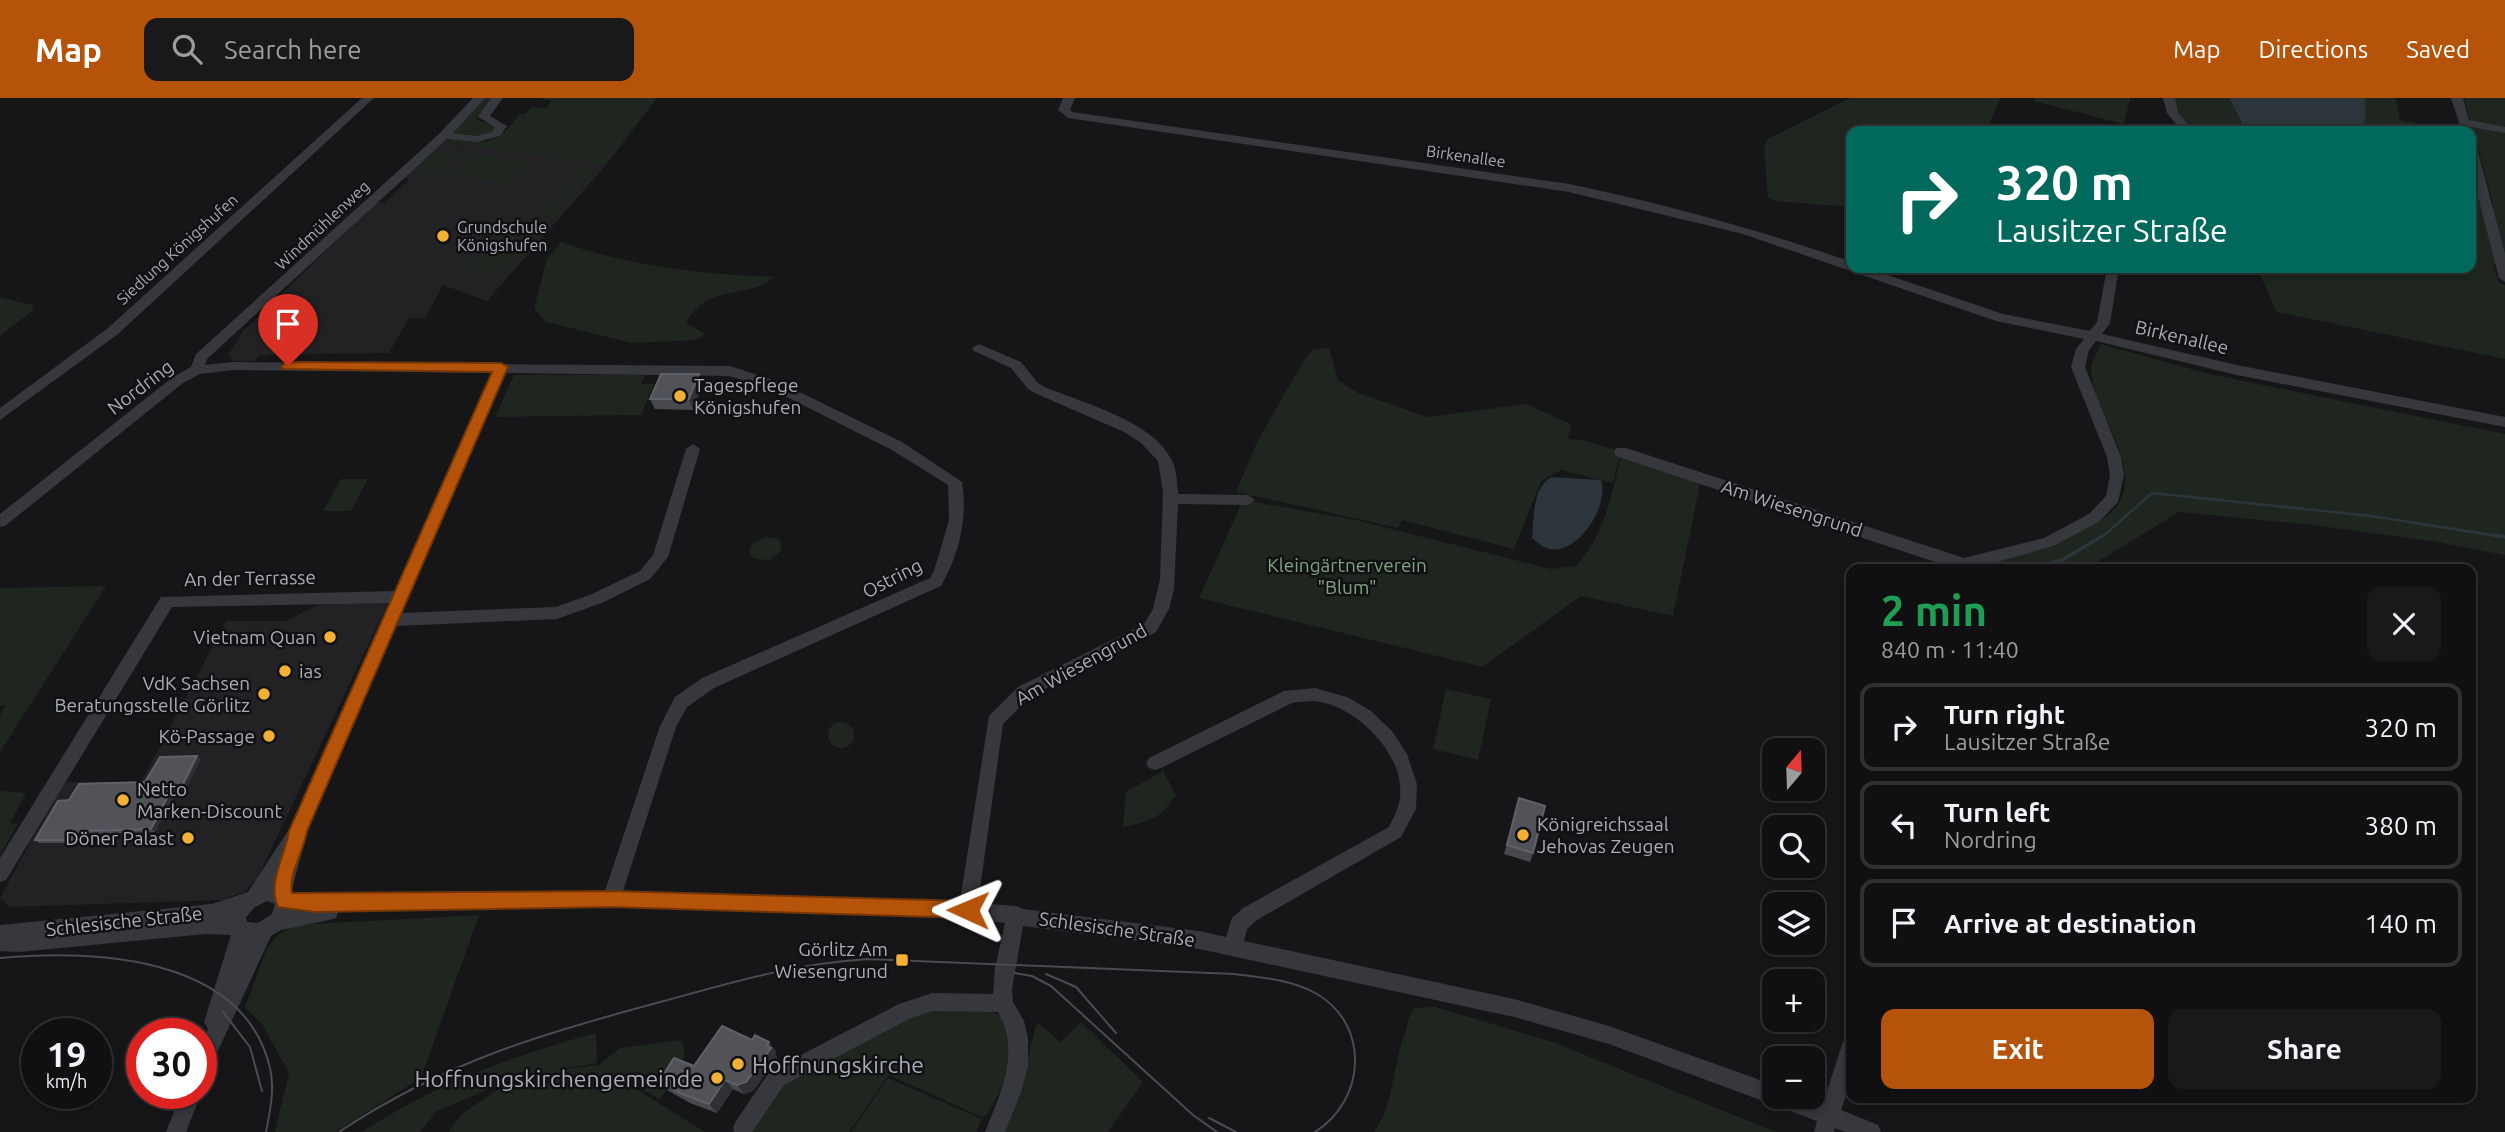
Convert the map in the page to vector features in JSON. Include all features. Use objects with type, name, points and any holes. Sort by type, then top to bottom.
[{"type":"street","name":"Siedlung Königshufen","points":[[0,415],[113,331],[368,98]]},
{"type":"street","name":"Windmühlenweg","points":[[197,370],[201,357],[444,135],[479,98]]},
{"type":"street","points":[[444,135],[477,139],[496,134],[502,126],[484,117],[497,98]]},
{"type":"street","name":"Birkenallee","points":[[1067,98],[1064,110],[1068,115],[1569,188],[1757,236],[1846,265]]},
{"type":"street","points":[[2169,98],[2173,113],[2184,126]]},
{"type":"street","points":[[2457,98],[2465,126]]},
{"type":"street","points":[[2476,128],[2505,130]]},
{"type":"street","points":[[2476,167],[2505,278]]},
{"type":"street","name":"Birkenallee","points":[[1870,273],[1980,313],[2237,370],[2505,422]]},
{"type":"street","points":[[1971,564],[2048,542],[2094,519],[2113,498],[2117,475],[2114,457],[2078,368],[2083,349],[2103,323],[2112,273]]},
{"type":"street","name":"Am Wiesengrund","points":[[968,910],[995,721],[1024,692],[1150,628],[1159,616],[1167,595],[1169,499],[1165,459],[1150,441],[1032,386],[1016,365],[979,348]]},
{"type":"street","name":"Nordring","points":[[0,522],[161,392],[197,370],[233,366],[501,367]]},
{"type":"street","points":[[215,1018],[240,929],[237,918],[298,831],[501,367]]},
{"type":"street","name":"Ostring","points":[[501,367],[710,369],[743,374],[897,446],[955,482],[958,494],[950,556],[936,582],[708,683],[681,702],[668,726],[611,899]]},
{"type":"street","points":[[392,620],[557,613],[598,598],[645,575],[660,557],[693,449]]},
{"type":"street","name":"Am Wiesengrund","points":[[1621,452],[1958,564]]},
{"type":"street","points":[[1169,499],[1248,500]]},
{"type":"street","name":"An der Terrasse","points":[[0,874],[167,601],[402,597]]},
{"type":"street","points":[[1155,763],[1290,696],[1311,693],[1341,701],[1364,713],[1395,751],[1409,777],[1410,807],[1404,822],[1395,832],[1250,914],[1239,924],[1233,947]]},
{"type":"street","points":[[217,1034],[270,926],[285,909],[283,898],[298,831]]},
{"type":"street","name":"Schlesische Straße","points":[[0,934],[212,912],[267,892],[306,904],[611,899],[968,910],[1233,947],[1559,1020],[1659,1052],[1762,1091]]},
{"type":"street","name":"Schlesische Straße","points":[[0,942],[19,943],[206,925],[240,929],[270,926],[312,914],[414,903]]},
{"type":"street","points":[[995,1132],[1017,1076],[1021,1051],[1015,1022],[1003,1003],[1005,972],[1016,915]]},
{"type":"street","points":[[743,1128],[777,1078],[906,1011],[932,1002],[1003,1003]]},
{"type":"street","points":[[1827,1124],[1846,1064]]},
{"type":"street","points":[[176,1132],[185,1109]]},
{"type":"street","points":[[1801,1109],[1827,1124],[1871,1132]]},
{"type":"shaded area","points":[[2229,98],[2365,98],[2366,117],[2362,126],[2243,126]]},
{"type":"shaded area","name":"Grundschule Königshufen","points":[[441,142],[606,165],[487,301],[443,285],[425,318],[409,318],[389,353],[259,355],[255,361],[235,361],[228,355],[243,331],[377,202],[384,203],[410,179],[404,177]]},
{"type":"shaded area","points":[[1551,477],[1601,480],[1602,491],[1600,503],[1588,528],[1569,546],[1557,549],[1546,548],[1532,538],[1537,496]]},
{"type":"shaded area","points":[[328,600],[388,603],[259,875],[246,891],[223,900],[10,907],[0,898],[63,782],[141,782],[226,621],[286,621]]},
{"type":"green space","points":[[481,98],[495,98],[475,120],[493,124],[497,130],[482,137],[450,132]]},
{"type":"green space","points":[[539,98],[657,98],[606,165],[442,142],[457,139],[494,139],[504,133],[520,114],[525,114],[531,107],[546,108],[552,101]]},
{"type":"green space","points":[[1850,98],[2000,98],[1989,126],[1846,126],[1846,207],[1776,201],[1768,197],[1764,148],[1768,139]]},
{"type":"green space","points":[[2035,98],[2131,98],[2123,124],[2034,101]]},
{"type":"green space","points":[[2172,98],[2229,98],[2243,126],[2190,126],[2180,115]]},
{"type":"green space","points":[[2365,98],[2396,98],[2400,120],[2431,126],[2362,126],[2366,117]]},
{"type":"green space","points":[[2464,98],[2505,98],[2505,267],[2493,264],[2499,282],[2505,285],[2505,359],[2277,312],[2259,273],[2476,273],[2476,202],[2494,207],[2476,142],[2476,126],[2472,126]]},
{"type":"green space","points":[[436,150],[462,153],[440,176],[413,172]]},
{"type":"green space","points":[[473,154],[533,161],[512,184],[451,176]]},
{"type":"green space","points":[[583,167],[596,168],[508,269],[493,271],[464,268],[494,233],[518,236],[492,267],[499,263]]},
{"type":"green space","points":[[561,242],[639,263],[719,274],[774,277],[751,289],[717,296],[696,309],[686,323],[705,334],[696,340],[632,343],[546,322],[534,308],[547,259]]},
{"type":"green space","points":[[0,297],[32,305],[34,310],[0,336]]},
{"type":"green space","points":[[2101,344],[2209,374],[2505,434],[2505,555],[2431,541],[2305,524],[2179,512],[2094,564],[1984,564],[2099,521],[2117,506],[2124,488],[2124,469],[2094,388],[2091,369]]},
{"type":"green space","name":"Kleingärtnerverein \"Blum\"","points":[[1329,348],[1338,380],[1358,393],[1428,417],[1526,404],[1571,424],[1568,439],[1583,440],[1621,452],[1613,483],[1561,470],[1541,481],[1514,549],[1402,520],[1398,528],[1236,492],[1257,442],[1304,360],[1312,350]]},
{"type":"green space","points":[[514,375],[645,375],[641,384],[654,384],[641,415],[495,417]]},
{"type":"green space","name":"Kleingärtnerverein \"Blum\"","points":[[1622,452],[1701,479],[1673,616],[1581,596],[1482,667],[1199,598],[1243,500],[1356,520],[1551,569],[1576,566],[1601,527]]},
{"type":"green space","points":[[341,479],[368,479],[351,511],[323,511]]},
{"type":"green space","points":[[765,537],[779,539],[782,550],[770,560],[754,559],[749,553],[751,545]]},
{"type":"green space","points":[[106,586],[0,752],[0,715],[6,706],[0,705],[0,588]]},
{"type":"green space","points":[[1446,689],[1491,699],[1478,760],[1433,749]]},
{"type":"green space","points":[[841,722],[850,726],[854,735],[850,744],[841,748],[832,744],[828,735],[832,726]]},
{"type":"green space","points":[[1163,771],[1176,795],[1159,815],[1123,827],[1126,792]]},
{"type":"green space","points":[[0,791],[26,793],[10,823],[18,824],[0,855]]},
{"type":"green space","points":[[479,915],[421,1078],[335,1132],[275,1132],[289,1073],[262,1024],[245,1007],[267,948],[279,934],[295,925]]},
{"type":"green space","points":[[1435,1007],[1553,1042],[1776,1132],[1374,1132],[1390,1096],[1410,1014],[1414,1008]]},
{"type":"green space","points":[[930,1008],[984,1010],[994,1012],[1011,1024],[1011,1071],[987,1115],[982,1117],[889,1075],[849,1132],[750,1132],[779,1081],[811,1071],[812,1077],[812,1064]]},
{"type":"green space","points":[[1037,1022],[1061,1042],[1081,1022],[1143,1082],[1108,1132],[1001,1132],[1021,1084]]},
{"type":"green space","points":[[596,1033],[597,1063],[548,1071],[599,1065],[620,1048],[681,1040],[684,1048],[682,1063],[660,1099],[614,1075],[705,1132],[448,1132],[463,1113],[517,1077],[437,1111],[420,1132],[362,1132],[418,1100],[475,1073],[534,1051]]},
{"type":"green space","points":[[888,1078],[982,1119],[976,1132],[851,1132]]},
{"type":"building","points":[[661,374],[699,374],[689,399],[650,399]]},
{"type":"building","name":"Netto Marken-Discount","points":[[197,756],[178,794],[169,794],[151,829],[83,831],[78,840],[35,840],[58,801],[69,800],[79,784],[145,782],[160,757]]},
{"type":"building","name":"Königreichssaal Jehovas Zeugen","points":[[1519,798],[1545,806],[1533,853],[1507,845]]},
{"type":"building","points":[[722,1026],[752,1040],[755,1035],[769,1042],[767,1046],[771,1048],[746,1082],[737,1085],[725,1080],[709,1104],[682,1094],[659,1081],[674,1058],[694,1066]]},
{"type":"waterway","points":[[2102,537],[2152,493],[2371,516],[2504,537]]},
{"type":"waterway","points":[[2047,564],[2062,560],[2104,535]]},
{"type":"waterway","points":[[2493,535],[2505,537]]},
{"type":"tram line","points":[[0,958],[77,956],[119,959],[159,967],[197,981],[229,1002],[254,1030],[271,1076],[272,1092],[266,1132]]},
{"type":"tram line","points":[[339,1132],[417,1086],[456,1068],[536,1038],[765,974],[868,959],[1234,974],[1297,985],[1317,994],[1334,1008],[1346,1025],[1353,1044],[1355,1063],[1352,1083],[1344,1102],[1332,1118],[1315,1132]]},
{"type":"tram line","points":[[1015,973],[1032,976],[1051,986],[1193,1115],[1217,1132]]},
{"type":"tram line","points":[[1046,974],[1076,987],[1116,1033]]},
{"type":"tram line","points":[[223,1012],[250,1047],[262,1091]]},
{"type":"tram line","points":[[1209,1118],[1236,1132]]},
{"type":"place","name":"Grundschule Königshufen","points":[[443,236]]},
{"type":"place","name":"Tagespflege Königshufen","points":[[680,396]]},
{"type":"place","name":"Vietnam Quan","points":[[330,637]]},
{"type":"place","name":"ias","points":[[285,671]]},
{"type":"place","name":"VdK Sachsen Beratungsstelle Görlitz","points":[[264,694]]},
{"type":"place","name":"Kö-Passage","points":[[269,736]]},
{"type":"place","name":"Netto Marken-Discount","points":[[123,800]]},
{"type":"place","name":"Königreichssaal Jehovas Zeugen","points":[[1523,835]]},
{"type":"place","name":"Döner Palast","points":[[188,838]]},
{"type":"place","name":"Görlitz Am Wiesengrund","points":[[902,960]]},
{"type":"place","name":"Hoffnungskirche","points":[[738,1064]]},
{"type":"place","name":"Hoffnungskirchengemeinde","points":[[717,1078]]},
{"type":"route","points":[[288,366],[501,367],[298,831],[295,850],[282,886],[281,896],[285,901],[315,904],[611,899],[968,910]]}]
